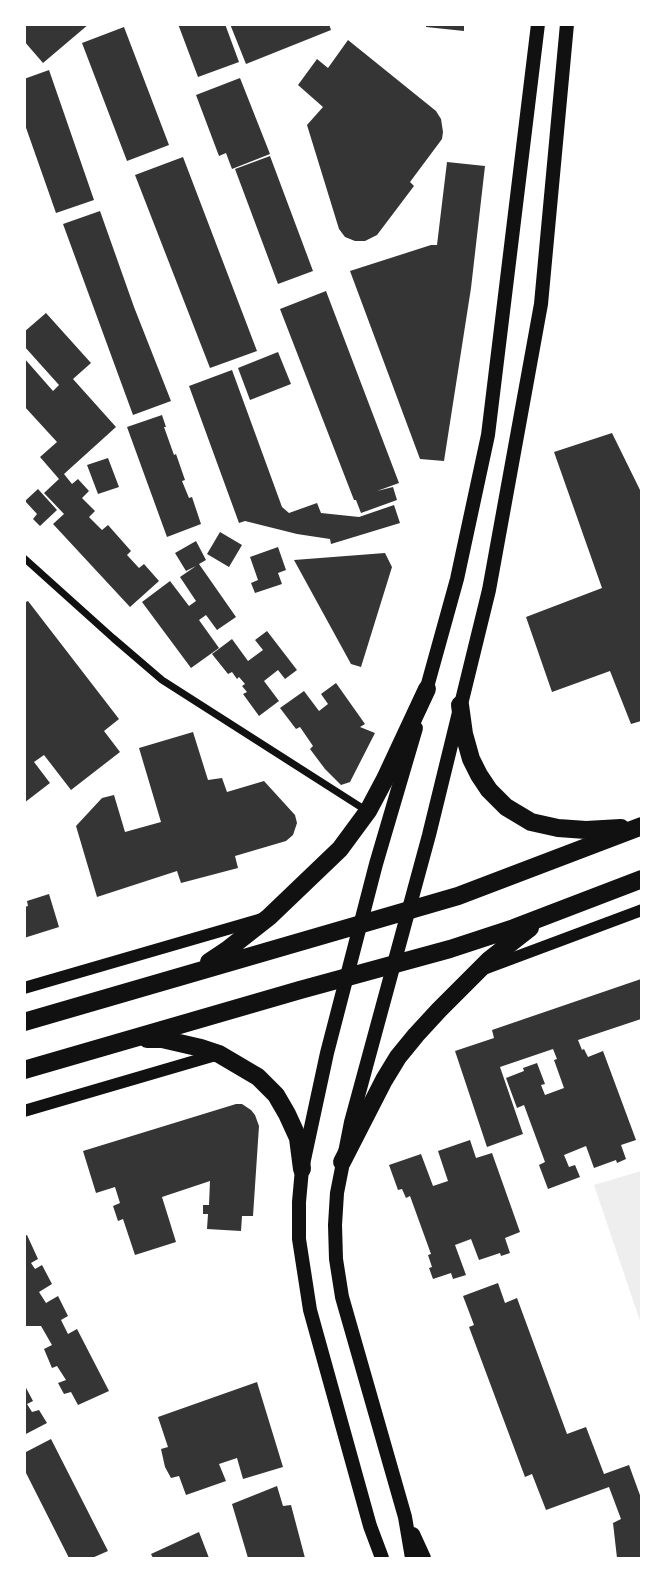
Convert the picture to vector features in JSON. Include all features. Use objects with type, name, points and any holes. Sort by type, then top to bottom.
[{"type":"main road","points":[[382,1559],[370,1526],[308,1299],[299,1239],[302,1169],[346,978],[457,579],[488,435],[538,24]]},
{"type":"main road","points":[[412,1559],[405,1517],[342,1297],[335,1259],[337,1193],[351,1122],[429,835],[489,590],[541,304],[567,24]]},
{"type":"main road","points":[[189,974],[227,950],[269,917],[340,849],[368,811],[386,779],[427,689]]},
{"type":"main road","points":[[460,705],[471,759],[489,790],[506,807],[531,822],[558,828],[586,830],[642,825]]},
{"type":"main road","points":[[24,1022],[458,896],[642,825]]},
{"type":"main road","points":[[24,1070],[450,949],[642,879]]},
{"type":"main road","points":[[342,1162],[368,1108],[398,1057],[477,972],[513,940],[551,914]]},
{"type":"main road","points":[[133,1038],[162,1039],[193,1045],[219,1054],[258,1077],[276,1095],[298,1138],[302,1169]]},
{"type":"main road","points":[[405,1517],[424,1559]]},
{"type":"main road","points":[[370,1526],[376,1559]]},
{"type":"street","points":[[24,558],[162,680],[368,811]]},
{"type":"street","points":[[477,972],[642,910]]},
{"type":"street","points":[[24,988],[269,917]]},
{"type":"street","points":[[24,1111],[219,1054]]},
{"type":"shaded area","points":[[642,1171],[641,1324],[594,1185]]},
{"type":"building","points":[[24,24],[89,24],[43,63],[24,41]]},
{"type":"building","points":[[178,24],[225,24],[239,62],[198,77]]},
{"type":"building","points":[[230,24],[329,24],[331,30],[246,64]]},
{"type":"building","points":[[426,24],[464,24],[464,31],[426,27]]},
{"type":"building","points":[[124,27],[169,145],[127,161],[82,43]]},
{"type":"building","points":[[348,40],[436,111],[441,119],[443,132],[442,139],[410,182],[414,186],[377,235],[365,241],[345,237],[339,229],[307,125],[323,107],[298,85],[317,59],[328,68]]},
{"type":"building","points":[[49,70],[94,200],[56,213],[24,122],[24,79]]},
{"type":"building","points":[[240,78],[270,154],[232,169],[226,153],[219,156],[196,95]]},
{"type":"building","points":[[270,156],[313,271],[278,284],[235,169]]},
{"type":"building","points":[[183,157],[257,351],[210,368],[135,175]]},
{"type":"building","points":[[447,162],[485,166],[471,288],[444,461],[420,459],[350,271],[437,245]]},
{"type":"building","points":[[100,211],[171,401],[133,415],[63,224]]},
{"type":"building","points":[[326,291],[399,483],[377,491],[393,487],[397,500],[361,513],[280,309]]},
{"type":"building","points":[[46,313],[91,363],[73,379],[116,427],[64,474],[72,484],[78,479],[89,491],[82,498],[95,511],[89,517],[102,530],[108,525],[131,551],[127,555],[139,568],[144,564],[159,581],[130,607],[53,524],[64,514],[44,493],[59,479],[40,457],[57,442],[24,406],[24,358],[53,391],[59,385],[24,346],[24,332]]},
{"type":"building","points":[[278,352],[291,384],[250,400],[238,368]]},
{"type":"building","points":[[232,370],[282,507],[289,513],[317,503],[321,513],[359,517],[394,505],[400,523],[331,544],[330,539],[245,521],[239,523],[189,386]]},
{"type":"building","points":[[162,415],[164,427],[185,480],[182,481],[189,498],[192,497],[201,524],[167,537],[127,427]]},
{"type":"building","points":[[612,433],[641,490],[641,721],[631,724],[610,671],[552,692],[526,617],[602,588],[554,452]]},
{"type":"building","points":[[108,458],[119,487],[98,494],[87,465]]},
{"type":"building","points":[[38,489],[57,510],[40,526],[33,519],[37,514],[25,501]]},
{"type":"building","points":[[220,532],[242,545],[229,567],[207,554]]},
{"type":"building","points":[[196,541],[206,560],[199,564],[236,617],[217,630],[206,615],[199,620],[219,648],[191,668],[142,602],[170,581],[189,606],[196,601],[180,577],[196,566],[186,571],[175,553]]},
{"type":"building","points":[[278,547],[286,570],[278,573],[282,584],[255,593],[251,583],[258,580],[250,557]]},
{"type":"building","points":[[385,553],[392,567],[361,667],[351,664],[294,560]]},
{"type":"building","points":[[28,601],[119,719],[104,731],[120,752],[71,790],[44,755],[34,762],[50,783],[24,803],[24,603]]},
{"type":"building","points":[[267,631],[297,670],[285,679],[278,670],[264,681],[279,701],[259,716],[243,694],[247,692],[242,686],[245,684],[232,672],[228,674],[212,654],[232,639],[248,661],[263,650],[255,640]]},
{"type":"building","points":[[336,683],[365,724],[360,727],[375,733],[350,782],[341,785],[310,749],[313,746],[300,727],[296,729],[280,708],[304,691],[319,711],[328,704],[321,694]]},
{"type":"building","points":[[193,732],[208,780],[222,778],[227,792],[264,781],[295,815],[297,823],[293,835],[286,841],[235,856],[238,868],[181,883],[177,871],[97,897],[76,826],[102,798],[114,795],[125,832],[161,822],[139,748]]},
{"type":"building","points":[[49,894],[59,927],[24,938],[24,907],[28,906],[27,901]]},
{"type":"building","points":[[641,979],[641,1019],[578,1040],[588,1057],[603,1051],[636,1140],[621,1145],[626,1159],[594,1168],[586,1146],[564,1155],[569,1167],[575,1165],[580,1177],[548,1189],[539,1165],[545,1162],[524,1105],[517,1108],[506,1078],[537,1063],[545,1084],[541,1085],[545,1095],[564,1088],[553,1049],[500,1067],[523,1134],[487,1147],[455,1051],[494,1038],[492,1030]]},
{"type":"building","points":[[242,1104],[251,1110],[259,1126],[253,1216],[242,1216],[241,1231],[207,1229],[208,1214],[203,1214],[203,1205],[209,1205],[210,1181],[162,1197],[176,1242],[135,1255],[123,1219],[118,1221],[113,1206],[120,1203],[115,1187],[96,1193],[83,1151]]},
{"type":"building","points":[[470,1140],[476,1158],[492,1153],[520,1232],[505,1238],[510,1253],[501,1256],[500,1253],[479,1260],[471,1239],[455,1245],[466,1275],[453,1279],[451,1273],[433,1279],[429,1268],[432,1267],[428,1255],[431,1254],[410,1196],[406,1198],[402,1189],[398,1190],[389,1165],[421,1154],[433,1186],[448,1181],[438,1151]]},
{"type":"building","points":[[27,1235],[38,1259],[31,1263],[35,1269],[42,1265],[52,1284],[39,1292],[46,1303],[58,1296],[68,1316],[61,1320],[68,1334],[77,1329],[109,1391],[78,1405],[71,1392],[64,1394],[58,1383],[66,1380],[57,1366],[52,1368],[44,1349],[52,1345],[41,1326],[24,1326],[24,1236]]},
{"type":"building","points":[[498,1283],[505,1303],[517,1298],[567,1434],[586,1427],[604,1474],[629,1465],[641,1498],[641,1558],[617,1558],[613,1523],[621,1519],[609,1487],[546,1510],[532,1474],[525,1477],[469,1327],[474,1325],[463,1296]]},
{"type":"building","points":[[257,1382],[283,1467],[243,1479],[237,1458],[219,1464],[226,1481],[186,1495],[179,1476],[171,1478],[165,1467],[161,1449],[168,1447],[158,1417]]},
{"type":"building","points":[[24,1384],[33,1401],[27,1404],[32,1412],[39,1410],[47,1423],[24,1435]]},
{"type":"building","points":[[51,1439],[108,1551],[92,1558],[69,1558],[24,1469],[24,1453]]},
{"type":"building","points":[[277,1486],[283,1506],[291,1505],[305,1558],[248,1558],[232,1504]]},
{"type":"building","points":[[199,1532],[209,1558],[153,1558],[151,1554]]}]
